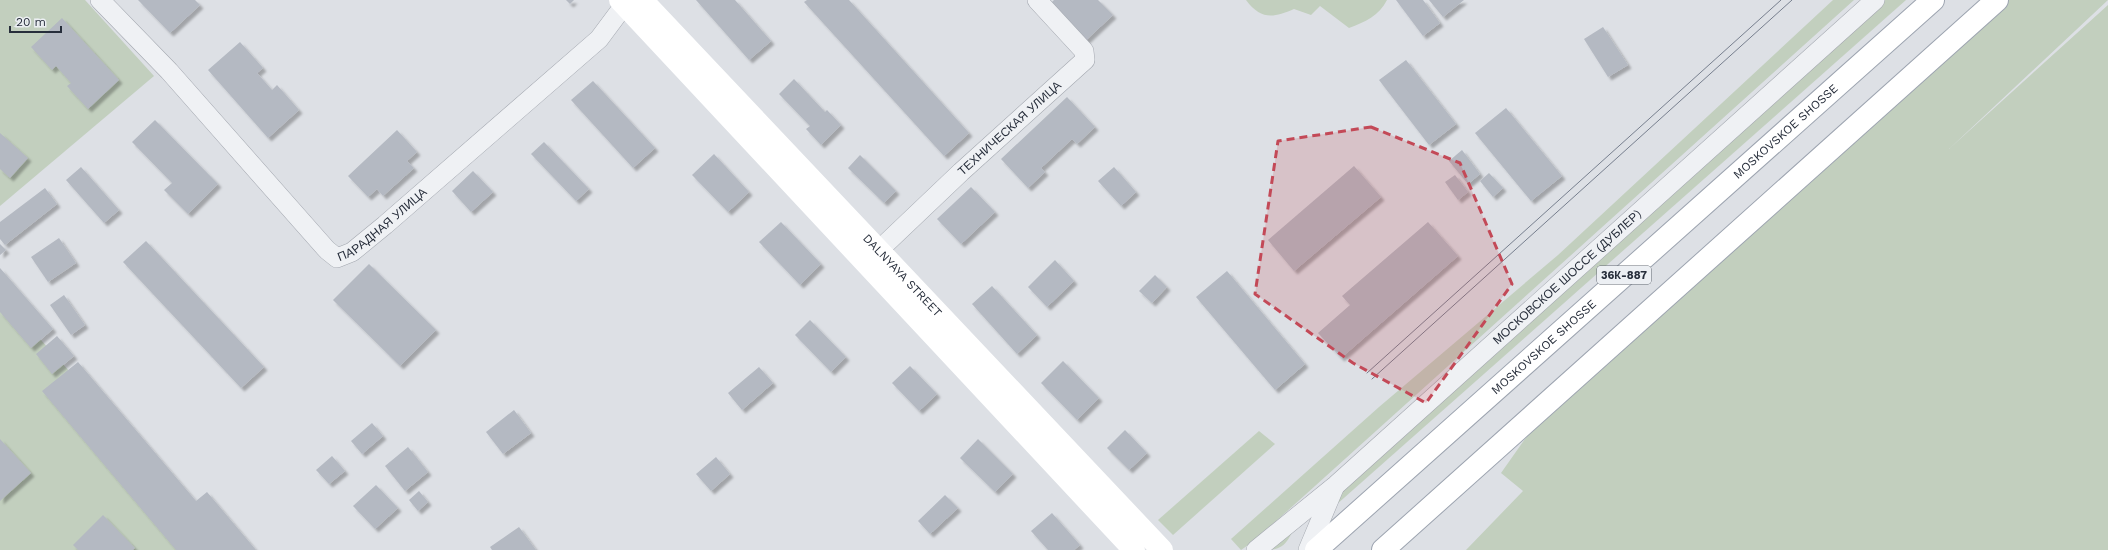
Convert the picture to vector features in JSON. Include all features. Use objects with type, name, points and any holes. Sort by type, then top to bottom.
[{"type":"main road","name":"MOSKOVSKOE SHOSSE","points":[[1316,550],[1933,0]]},
{"type":"main road","points":[[1383,550],[1997,0]]},
{"type":"main road","name":"DALNYAYA STREET","points":[[628,1],[878,251],[1162,550]]},
{"type":"main road","name":"DALNYAYA STREET","points":[[628,1],[1134,550]]},
{"type":"street","name":"ПАРАДНАЯ УЛИЦА","points":[[100,0],[168,71],[327,250],[337,258],[352,252],[385,225],[599,39],[628,1]]},
{"type":"street","name":"ТЕХНИЧЕСКАЯ УЛИЦА","points":[[878,251],[961,172],[1085,60],[1084,51],[1037,0]]},
{"type":"street","name":"МОСКОВСКОЕ ШОССЕ (ДУБЛЕР)","points":[[1256,550],[1336,485],[1875,0]]},
{"type":"street","points":[[1308,550],[1336,485]]},
{"type":"highlighted area","points":[[1371,127],[1460,163],[1512,284],[1426,403],[1353,363],[1255,294],[1278,141]]},
{"type":"green space","points":[[0,0],[85,0],[154,76],[0,206]]},
{"type":"green space","points":[[1246,0],[1387,0],[1384,6],[1376,14],[1366,21],[1349,28],[1320,6],[1311,15],[1294,9],[1280,14],[1268,15],[1257,11]]},
{"type":"green space","points":[[1833,0],[1854,0],[1254,541],[1241,550],[1231,539],[1379,407],[1558,255]]},
{"type":"green space","points":[[1883,0],[1906,0],[1336,505],[1344,488]]},
{"type":"green space","points":[[1997,0],[2108,0],[1949,149],[2108,5],[2108,550],[1466,550],[1523,491],[1501,473],[1554,398]]},
{"type":"green space","points":[[0,295],[232,550],[0,550]]},
{"type":"green space","points":[[1259,431],[1275,444],[1173,535],[1158,520]]},
{"type":"green space","points":[[1296,523],[1286,543],[1278,548],[1266,550]]},
{"type":"building","points":[[138,0],[195,0],[200,5],[170,33]]},
{"type":"building","points":[[566,0],[574,0],[570,4]]},
{"type":"building","points":[[696,0],[735,0],[771,41],[749,60]]},
{"type":"building","points":[[807,0],[849,0],[969,133],[944,156],[804,2]]},
{"type":"building","points":[[1054,0],[1098,0],[1113,15],[1083,43],[1048,6]]},
{"type":"building","points":[[1396,0],[1423,0],[1440,23],[1423,36]]},
{"type":"building","points":[[1429,0],[1464,0],[1443,17]]},
{"type":"building","points":[[62,18],[119,80],[88,109],[67,86],[71,83],[56,66],[52,70],[31,47]]},
{"type":"building","points":[[1603,27],[1628,65],[1608,77],[1584,39]]},
{"type":"building","points":[[240,42],[263,68],[257,73],[272,90],[277,85],[299,110],[268,138],[208,70]]},
{"type":"building","points":[[1406,60],[1456,124],[1429,145],[1379,80]]},
{"type":"building","points":[[794,79],[825,112],[827,110],[841,125],[821,145],[806,129],[810,126],[779,94]]},
{"type":"building","points":[[593,81],[655,148],[633,168],[571,100]]},
{"type":"building","points":[[1067,97],[1095,127],[1077,144],[1072,139],[1041,168],[1045,172],[1028,188],[1001,159]]},
{"type":"building","points":[[1506,108],[1562,176],[1531,201],[1475,133]]},
{"type":"building","points":[[155,120],[218,184],[188,214],[164,190],[172,183],[132,142]]},
{"type":"building","points":[[397,130],[417,152],[407,161],[414,168],[383,196],[377,189],[368,197],[348,176]]},
{"type":"building","points":[[0,133],[28,158],[10,178],[0,169]]},
{"type":"building","points":[[544,142],[589,189],[576,201],[531,154]]},
{"type":"building","points":[[1462,150],[1480,174],[1468,184],[1449,161]]},
{"type":"building","points":[[714,154],[749,192],[728,212],[692,175]]},
{"type":"building","points":[[860,155],[896,191],[884,203],[848,168]]},
{"type":"building","points":[[1354,166],[1381,197],[1294,271],[1268,240]]},
{"type":"building","points":[[81,167],[119,210],[104,223],[66,180]]},
{"type":"building","points":[[1114,167],[1136,192],[1121,206],[1098,181]]},
{"type":"building","points":[[473,171],[493,192],[471,212],[452,191]]},
{"type":"building","points":[[1489,173],[1503,188],[1493,197],[1480,181]]},
{"type":"building","points":[[1455,175],[1468,192],[1458,200],[1445,182]]},
{"type":"building","points":[[971,187],[995,212],[961,244],[937,219]]},
{"type":"building","points":[[45,188],[57,204],[5,245],[0,239],[0,222]]},
{"type":"building","points":[[781,222],[821,264],[800,285],[759,242]]},
{"type":"building","points":[[1428,222],[1458,256],[1341,358],[1318,333],[1350,305],[1342,296]]},
{"type":"building","points":[[59,238],[76,263],[48,282],[31,257]]},
{"type":"building","points":[[146,241],[264,367],[241,388],[123,262]]},
{"type":"building","points":[[0,244],[6,250],[0,255]]},
{"type":"building","points":[[1055,260],[1074,281],[1047,307],[1028,287]]},
{"type":"building","points":[[369,264],[436,330],[400,366],[333,300]]},
{"type":"building","points":[[0,268],[53,329],[31,348],[0,312]]},
{"type":"building","points":[[1227,271],[1305,364],[1275,390],[1196,297]]},
{"type":"building","points":[[1155,275],[1167,287],[1152,303],[1139,291]]},
{"type":"building","points":[[992,286],[1037,335],[1017,354],[972,304]]},
{"type":"building","points":[[64,295],[85,325],[71,335],[50,305]]},
{"type":"building","points":[[810,320],[846,357],[831,372],[795,335]]},
{"type":"building","points":[[57,336],[74,356],[52,374],[36,354]]},
{"type":"building","points":[[1063,361],[1099,398],[1077,420],[1041,383]]},
{"type":"building","points":[[78,362],[196,501],[207,492],[256,550],[176,550],[42,391]]},
{"type":"building","points":[[910,366],[937,394],[919,411],[892,383]]},
{"type":"building","points":[[759,367],[773,383],[742,410],[728,393]]},
{"type":"building","points":[[514,410],[531,433],[503,454],[486,432]]},
{"type":"building","points":[[372,423],[383,436],[362,454],[351,441]]},
{"type":"building","points":[[1125,430],[1147,453],[1129,470],[1107,448]]},
{"type":"building","points":[[0,439],[31,473],[0,501]]},
{"type":"building","points":[[978,439],[1013,474],[995,492],[960,458]]},
{"type":"building","points":[[408,447],[428,472],[405,491],[385,466]]},
{"type":"building","points":[[332,456],[345,471],[329,484],[316,470]]},
{"type":"building","points":[[716,457],[730,474],[711,491],[696,474]]},
{"type":"building","points":[[376,485],[398,508],[375,529],[353,506]]},
{"type":"building","points":[[419,491],[428,502],[418,511],[409,500]]},
{"type":"building","points":[[945,495],[958,508],[930,534],[918,521]]},
{"type":"building","points":[[1052,513],[1080,545],[1074,550],[1048,550],[1031,531]]},
{"type":"building","points":[[103,515],[135,548],[133,550],[78,550],[73,545]]},
{"type":"building","points":[[519,527],[536,550],[492,550],[490,547]]},
{"type":"tram line","points":[[1367,373],[1781,0]]},
{"type":"tram line","points":[[1372,379],[1792,0]]}]
